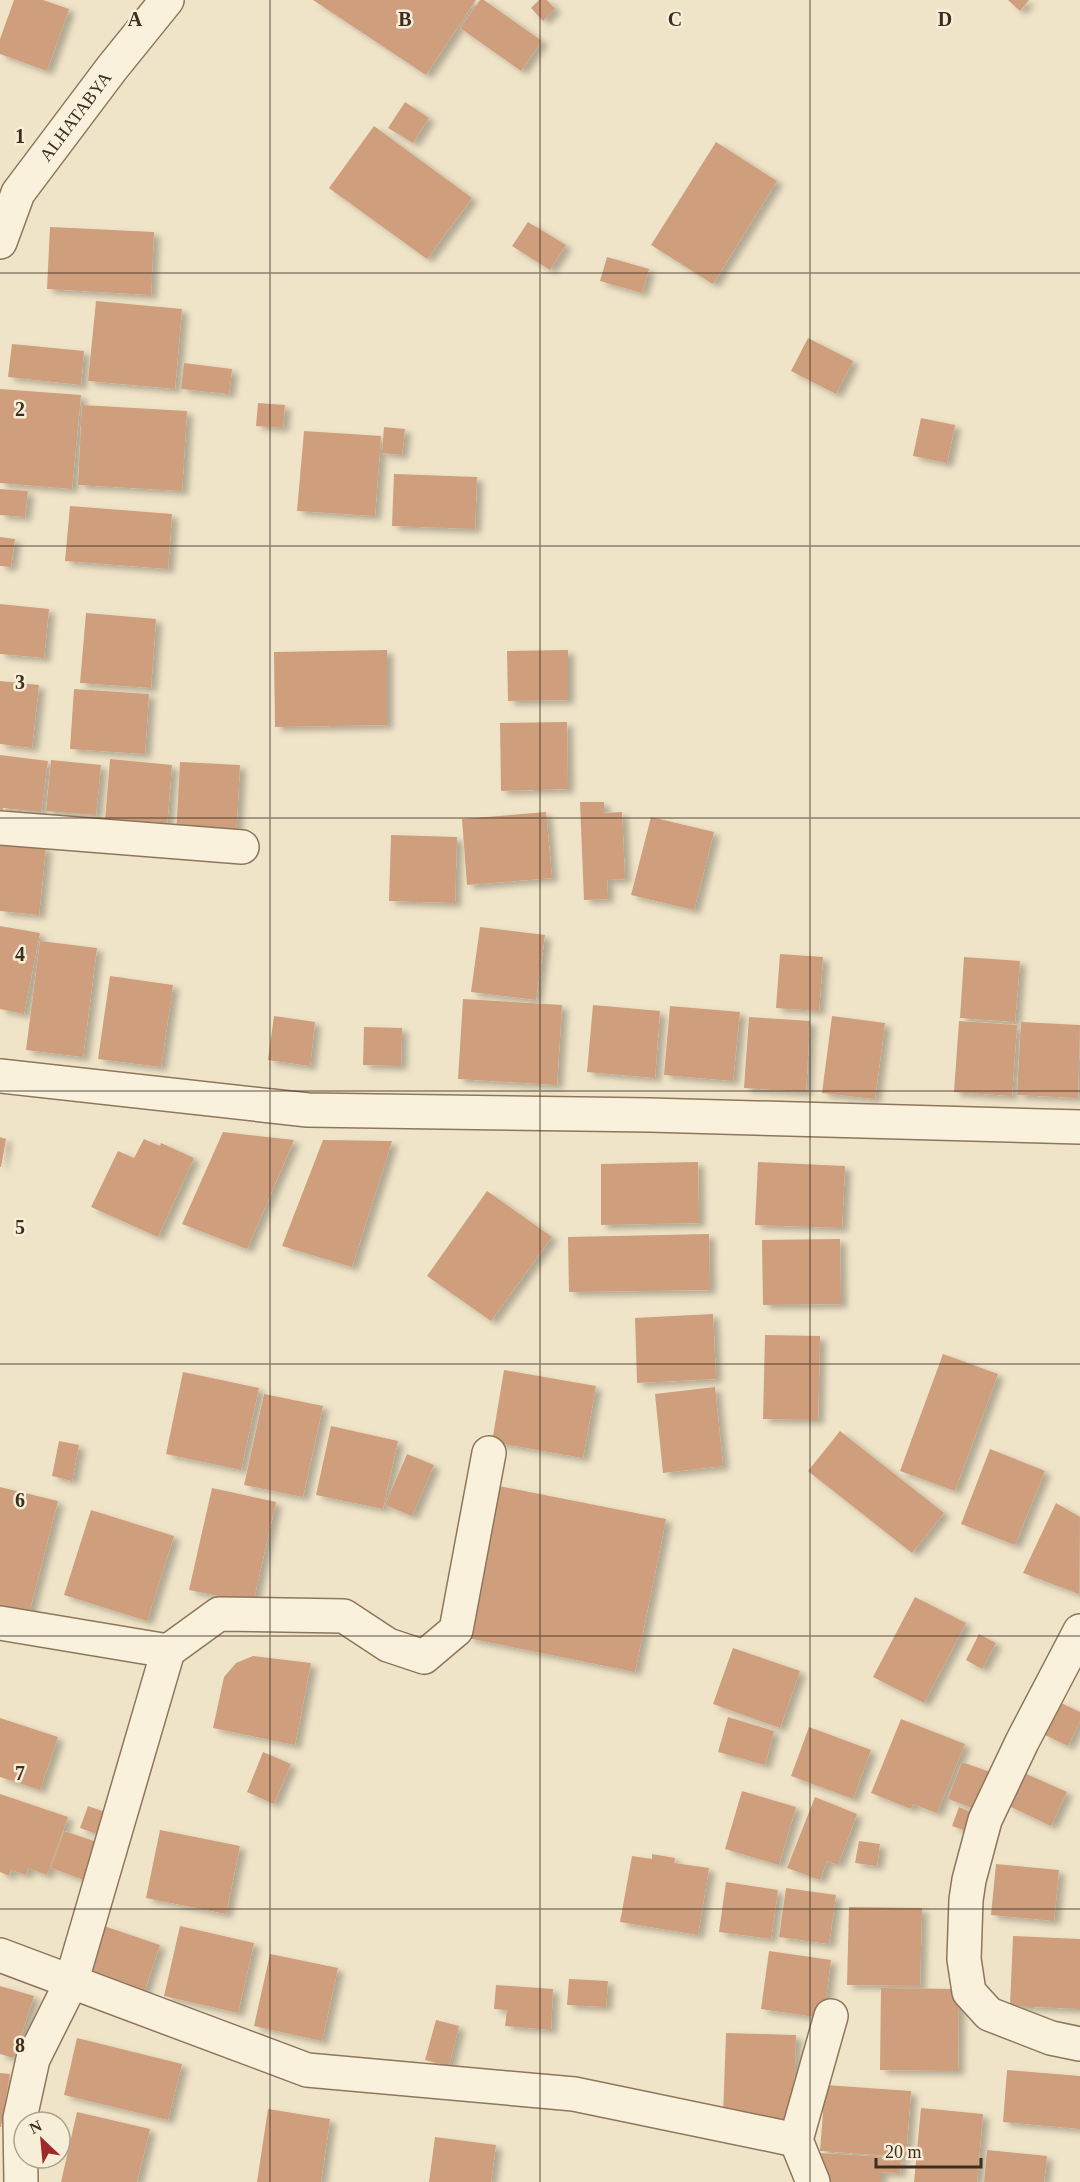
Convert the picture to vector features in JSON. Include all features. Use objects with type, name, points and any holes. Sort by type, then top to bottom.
[{"type":"street","name":"ALHATABYA","points":[[0,242],[18,193],[111,68],[167,0]]},
{"type":"street","points":[[0,828],[242,847]]},
{"type":"street","points":[[0,1076],[308,1110],[650,1114],[1080,1127]]},
{"type":"street","points":[[21,2182],[20,2118],[33,2059],[71,1983],[168,1651],[219,1614],[344,1616],[388,1645],[424,1657],[456,1630],[489,1453]]},
{"type":"street","points":[[0,1623],[168,1651]]},
{"type":"street","points":[[1080,1631],[1022,1742],[985,1820],[968,1890],[964,1959],[969,1992],[989,2014],[1051,2038],[1080,2044]]},
{"type":"street","points":[[0,1955],[307,2070],[574,2094],[796,2140]]},
{"type":"street","points":[[813,2182],[796,2140],[831,2016]]},
{"type":"building","points":[[14,0],[43,0],[69,9],[47,71],[0,54],[0,39]]},
{"type":"building","points":[[313,0],[476,0],[426,75]]},
{"type":"building","points":[[480,0],[484,0],[542,41],[521,71],[460,28]]},
{"type":"building","points":[[539,0],[547,0],[555,9],[543,21],[531,8]]},
{"type":"building","points":[[1008,0],[1029,0],[1020,11]]},
{"type":"building","points":[[405,102],[429,118],[413,143],[388,128]]},
{"type":"building","points":[[374,126],[472,198],[427,259],[329,188]]},
{"type":"building","points":[[716,142],[777,181],[713,284],[651,245]]},
{"type":"building","points":[[528,222],[566,245],[550,270],[512,246]]},
{"type":"building","points":[[50,227],[154,232],[151,295],[47,289]]},
{"type":"building","points":[[607,257],[649,269],[642,293],[600,281]]},
{"type":"building","points":[[96,301],[182,309],[175,389],[88,381]]},
{"type":"building","points":[[808,338],[853,361],[836,394],[791,371]]},
{"type":"building","points":[[12,344],[84,351],[81,385],[8,377]]},
{"type":"building","points":[[184,363],[232,369],[229,394],[181,389]]},
{"type":"building","points":[[0,389],[81,395],[72,489],[0,483]]},
{"type":"building","points":[[258,403],[285,405],[283,428],[256,426]]},
{"type":"building","points":[[82,405],[187,411],[182,491],[78,485]]},
{"type":"building","points":[[921,418],[955,425],[947,463],[913,456]]},
{"type":"building","points":[[384,427],[405,429],[402,455],[382,453]]},
{"type":"building","points":[[304,431],[381,436],[375,516],[297,511]]},
{"type":"building","points":[[394,474],[477,477],[475,529],[392,526]]},
{"type":"building","points":[[0,489],[28,491],[25,517],[0,515]]},
{"type":"building","points":[[70,506],[172,514],[168,569],[65,561]]},
{"type":"building","points":[[0,537],[15,539],[11,567],[0,566]]},
{"type":"building","points":[[0,604],[49,609],[44,658],[0,654]]},
{"type":"building","points":[[86,613],[156,619],[151,688],[80,683]]},
{"type":"building","points":[[387,650],[387,725],[275,727],[274,652]]},
{"type":"building","points":[[568,650],[568,700],[508,701],[507,651]]},
{"type":"building","points":[[0,681],[39,685],[32,748],[0,744]]},
{"type":"building","points":[[74,689],[149,694],[145,754],[70,749]]},
{"type":"building","points":[[567,722],[568,789],[501,791],[500,723]]},
{"type":"building","points":[[0,755],[48,761],[41,812],[3,808],[0,823]]},
{"type":"building","points":[[110,759],[172,765],[167,826],[105,821]]},
{"type":"building","points":[[51,760],[101,765],[96,815],[46,811]]},
{"type":"building","points":[[180,762],[240,765],[236,838],[176,836]]},
{"type":"building","points":[[580,802],[604,802],[604,813],[622,812],[625,879],[607,880],[608,899],[584,900]]},
{"type":"building","points":[[546,812],[552,878],[467,885],[462,819]]},
{"type":"building","points":[[651,817],[714,832],[694,910],[631,895]]},
{"type":"building","points":[[391,835],[457,837],[455,903],[389,901]]},
{"type":"building","points":[[0,843],[46,847],[39,915],[0,911]]},
{"type":"building","points":[[0,926],[40,933],[24,1014],[0,1009]]},
{"type":"building","points":[[480,927],[545,935],[536,1000],[471,992]]},
{"type":"building","points":[[40,941],[97,948],[83,1057],[26,1050]]},
{"type":"building","points":[[780,954],[823,957],[819,1011],[776,1008]]},
{"type":"building","points":[[964,957],[1020,961],[1015,1022],[960,1018]]},
{"type":"building","points":[[110,976],[173,985],[161,1067],[98,1059]]},
{"type":"building","points":[[463,999],[562,1005],[557,1085],[458,1079]]},
{"type":"building","points":[[593,1005],[660,1011],[655,1078],[587,1072]]},
{"type":"building","points":[[670,1006],[740,1012],[733,1081],[664,1075]]},
{"type":"building","points":[[274,1016],[315,1022],[310,1066],[268,1060]]},
{"type":"building","points":[[832,1016],[885,1023],[875,1099],[822,1093]]},
{"type":"building","points":[[749,1017],[810,1021],[806,1092],[744,1088]]},
{"type":"building","points":[[959,1021],[1017,1025],[1012,1096],[954,1092]]},
{"type":"building","points":[[1021,1022],[1080,1025],[1078,1098],[1017,1095]]},
{"type":"building","points":[[364,1027],[402,1028],[401,1066],[363,1065]]},
{"type":"building","points":[[223,1132],[294,1140],[247,1249],[182,1224]]},
{"type":"building","points":[[0,1137],[6,1139],[1,1167],[0,1167]]},
{"type":"building","points":[[144,1139],[160,1146],[161,1143],[194,1158],[158,1237],[91,1207],[118,1151],[134,1158]]},
{"type":"building","points":[[323,1140],[392,1141],[352,1267],[282,1246]]},
{"type":"building","points":[[698,1162],[699,1223],[601,1225],[601,1164]]},
{"type":"building","points":[[758,1162],[845,1166],[842,1228],[755,1225]]},
{"type":"building","points":[[487,1191],[552,1237],[491,1321],[427,1276]]},
{"type":"building","points":[[709,1234],[710,1290],[569,1292],[568,1237]]},
{"type":"building","points":[[840,1239],[841,1304],[763,1305],[762,1240]]},
{"type":"building","points":[[713,1314],[716,1379],[637,1383],[635,1318]]},
{"type":"building","points":[[765,1335],[820,1336],[818,1420],[763,1419]]},
{"type":"building","points":[[943,1354],[998,1374],[955,1491],[900,1471]]},
{"type":"building","points":[[504,1370],[596,1386],[583,1458],[492,1442]]},
{"type":"building","points":[[183,1372],[259,1388],[241,1470],[166,1454]]},
{"type":"building","points":[[715,1387],[723,1466],[663,1473],[655,1394]]},
{"type":"building","points":[[264,1394],[323,1406],[303,1497],[244,1485]]},
{"type":"building","points":[[331,1426],[398,1441],[383,1509],[316,1495]]},
{"type":"building","points":[[840,1431],[944,1513],[912,1553],[808,1471]]},
{"type":"building","points":[[59,1441],[79,1445],[72,1481],[52,1476]]},
{"type":"building","points":[[990,1449],[1045,1471],[1015,1545],[961,1524]]},
{"type":"building","points":[[407,1454],[434,1465],[412,1516],[385,1505]]},
{"type":"building","points":[[499,1486],[666,1519],[635,1672],[468,1638]]},
{"type":"building","points":[[0,1487],[58,1501],[27,1621],[0,1614]]},
{"type":"building","points":[[212,1488],[276,1502],[253,1603],[189,1590]]},
{"type":"building","points":[[1056,1503],[1080,1517],[1079,1594],[1023,1573]]},
{"type":"building","points":[[91,1510],[174,1536],[147,1621],[64,1595]]},
{"type":"building","points":[[915,1597],[966,1623],[924,1703],[873,1677]]},
{"type":"building","points":[[979,1634],[996,1643],[982,1669],[966,1660]]},
{"type":"building","points":[[733,1648],[800,1671],[780,1728],[713,1704]]},
{"type":"building","points":[[253,1656],[311,1663],[295,1745],[213,1728],[224,1677],[236,1663]]},
{"type":"building","points":[[1059,1702],[1080,1712],[1080,1721],[1068,1746],[1043,1734]]},
{"type":"building","points":[[728,1717],[774,1731],[765,1765],[718,1752]]},
{"type":"building","points":[[0,1718],[58,1737],[40,1790],[0,1777]]},
{"type":"building","points":[[901,1719],[965,1744],[937,1813],[913,1804],[911,1809],[871,1793]]},
{"type":"building","points":[[809,1727],[871,1750],[853,1799],[791,1776]]},
{"type":"building","points":[[263,1752],[291,1764],[274,1804],[247,1792]]},
{"type":"building","points":[[962,1762],[990,1772],[975,1809],[948,1799]]},
{"type":"building","points":[[1022,1772],[1067,1792],[1051,1826],[1007,1805]]},
{"type":"building","points":[[742,1791],[796,1807],[779,1865],[725,1849]]},
{"type":"building","points":[[0,1794],[68,1817],[47,1875],[28,1868],[26,1875],[11,1870],[9,1876],[0,1872]]},
{"type":"building","points":[[815,1797],[857,1814],[838,1865],[827,1861],[820,1880],[787,1868]]},
{"type":"building","points":[[88,1806],[116,1816],[108,1838],[80,1828]]},
{"type":"building","points":[[959,1807],[973,1813],[966,1831],[952,1826]]},
{"type":"building","points":[[160,1830],[240,1846],[226,1914],[146,1898]]},
{"type":"building","points":[[64,1831],[97,1842],[84,1880],[51,1868]]},
{"type":"building","points":[[859,1841],[880,1844],[877,1866],[855,1863]]},
{"type":"building","points":[[652,1854],[675,1858],[674,1863],[709,1868],[698,1935],[620,1922],[632,1856],[652,1859]]},
{"type":"building","points":[[996,1864],[1059,1870],[1054,1921],[991,1915]]},
{"type":"building","points":[[726,1882],[778,1890],[771,1939],[719,1932]]},
{"type":"building","points":[[786,1888],[836,1895],[829,1944],[779,1937]]},
{"type":"building","points":[[849,1907],[922,1908],[920,1986],[847,1985]]},
{"type":"building","points":[[104,1926],[160,1945],[140,2004],[84,1983]]},
{"type":"building","points":[[180,1926],[254,1943],[238,2013],[164,1996]]},
{"type":"building","points":[[1013,1936],[1080,1939],[1080,2009],[1010,2006]]},
{"type":"building","points":[[769,1951],[831,1960],[823,2018],[761,2009]]},
{"type":"building","points":[[270,1954],[338,1968],[322,2041],[254,2026]]},
{"type":"building","points":[[569,1979],[608,1981],[606,2007],[567,2005]]},
{"type":"building","points":[[496,1985],[553,1989],[551,2030],[505,2026],[507,2010],[494,2009]]},
{"type":"building","points":[[0,1986],[34,1996],[14,2058],[0,2054]]},
{"type":"building","points":[[881,1988],[959,1989],[958,2071],[880,2070]]},
{"type":"building","points":[[436,2020],[459,2026],[449,2066],[425,2060]]},
{"type":"building","points":[[726,2033],[796,2035],[793,2119],[723,2117]]},
{"type":"building","points":[[77,2038],[182,2064],[168,2120],[64,2095]]},
{"type":"building","points":[[1007,2070],[1080,2076],[1080,2129],[1003,2122]]},
{"type":"building","points":[[0,2073],[10,2074],[1,2127],[0,2127]]},
{"type":"building","points":[[825,2085],[911,2091],[906,2157],[820,2151]]},
{"type":"building","points":[[921,2108],[983,2114],[977,2182],[914,2182]]},
{"type":"building","points":[[268,2109],[330,2119],[321,2182],[257,2182]]},
{"type":"building","points":[[77,2112],[150,2129],[137,2182],[61,2182],[64,2170],[72,2170],[72,2134]]},
{"type":"building","points":[[435,2137],[496,2145],[491,2182],[429,2182]]},
{"type":"building","points":[[987,2150],[1047,2156],[1044,2182],[984,2182]]},
{"type":"building","points":[[820,2153],[901,2158],[900,2173],[881,2172],[881,2182],[822,2182],[819,2167]]}]
